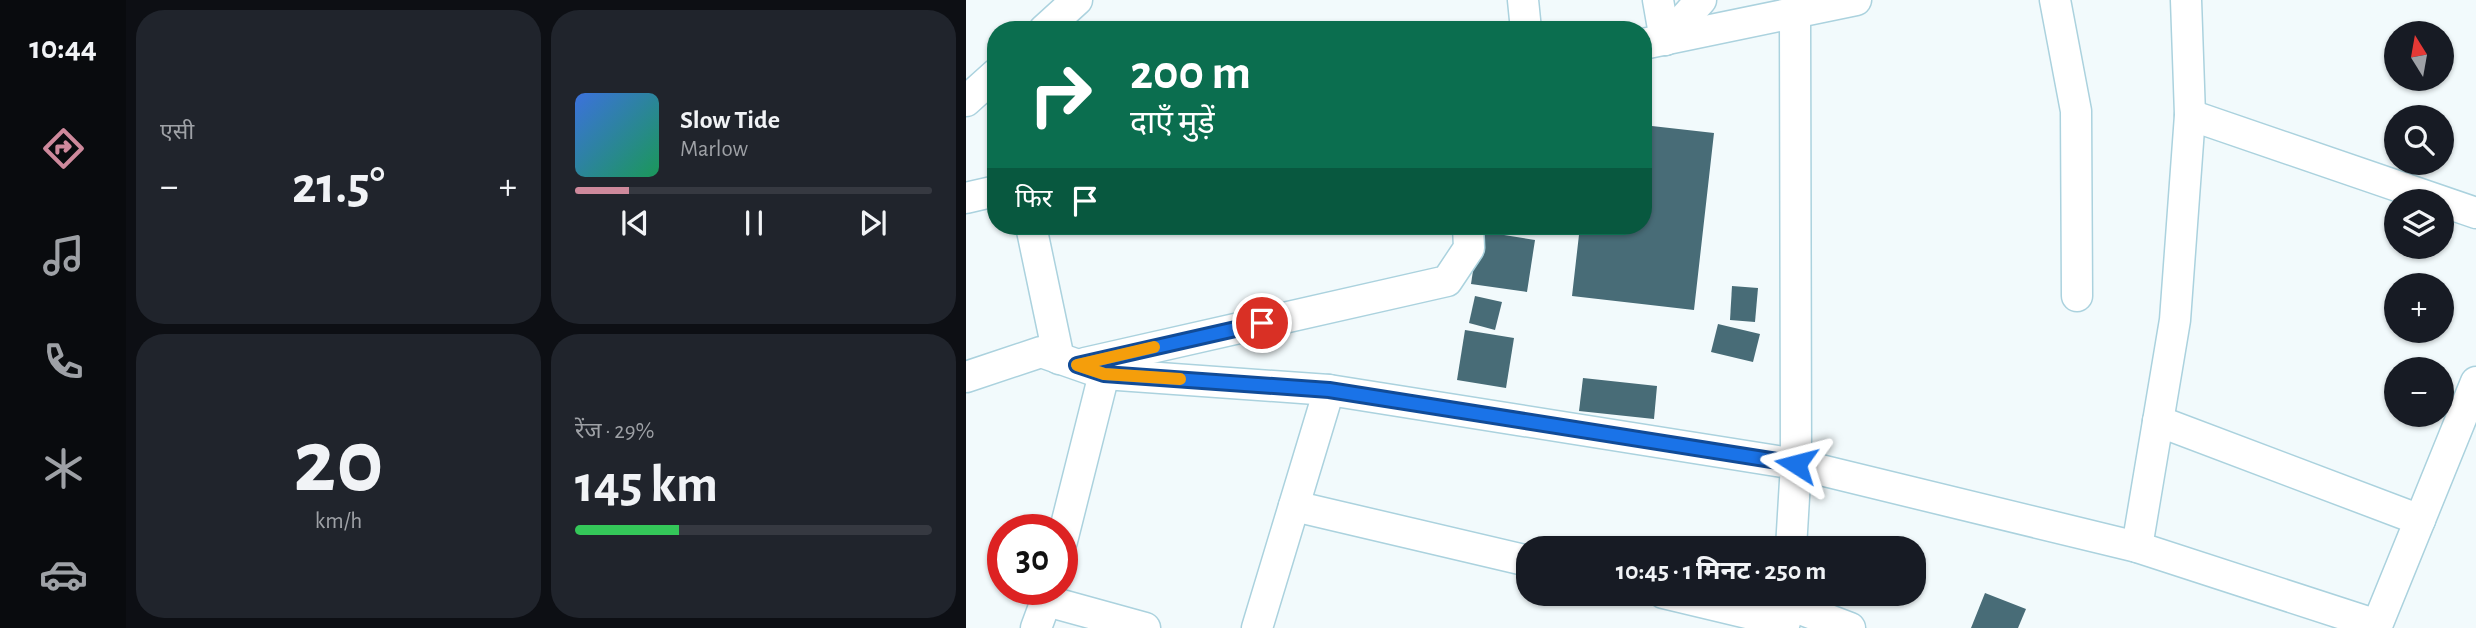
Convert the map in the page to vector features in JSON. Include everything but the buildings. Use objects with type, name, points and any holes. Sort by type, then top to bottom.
[{"type":"street","points":[[1055,21],[1077,0]]},
{"type":"street","points":[[1523,0],[1525,21]]},
{"type":"street","points":[[1654,42],[1658,0]]},
{"type":"street","points":[[1654,42],[1701,0]]},
{"type":"street","points":[[1654,42],[1856,0]]},
{"type":"street","points":[[2055,0],[2076,111],[2077,296]]},
{"type":"street","points":[[2137,547],[2175,320],[2190,115],[2186,0]]},
{"type":"street","points":[[1792,536],[1796,464],[1795,12]]},
{"type":"street","points":[[966,101],[987,82]]},
{"type":"street","points":[[2190,115],[2476,213]]},
{"type":"street","points":[[966,198],[987,193]]},
{"type":"street","points":[[1034,235],[1080,366],[1065,514]]},
{"type":"street","points":[[1080,366],[1447,281],[1469,248],[1468,235]]},
{"type":"street","points":[[966,377],[1041,352],[1080,366],[1329,390],[1796,464],[2137,547],[2377,626],[2475,389]]},
{"type":"street","points":[[1257,628],[1329,390]]},
{"type":"street","points":[[2158,421],[2420,520]]},
{"type":"street","points":[[1294,506],[1516,558]]},
{"type":"street","points":[[1036,628],[1045,605]]},
{"type":"street","points":[[1078,605],[1145,628]]},
{"type":"street","points":[[1746,606],[1785,612],[1850,628]]},
{"type":"slow traffic","points":[[1154,347],[1077,365],[1104,374],[1180,379]]},
{"type":"route","points":[[1262,323],[1077,365],[1104,374],[1329,390],[1796,464]]}]
